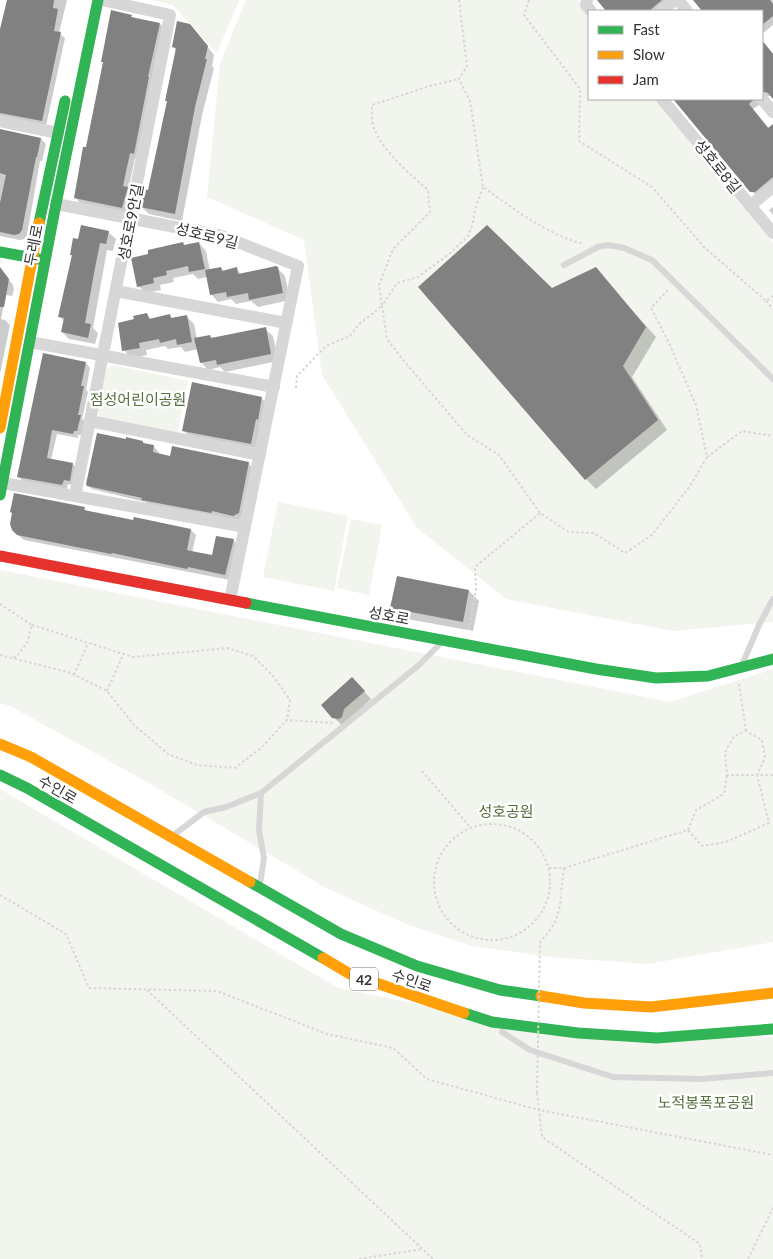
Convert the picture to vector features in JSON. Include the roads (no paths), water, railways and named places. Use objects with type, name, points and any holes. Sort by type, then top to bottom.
[{"type":"main road","name":"두레로","points":[[1,489],[56,204],[100,0]]},
{"type":"main road","points":[[72,69],[86,5]]},
{"type":"main road","name":"두레로","points":[[0,428],[32,258],[68,87]]},
{"type":"main road","points":[[0,252],[46,261]]},
{"type":"main road","name":"성호로","points":[[0,556],[596,670],[656,678],[708,676],[773,659]]},
{"type":"main road","name":"수인로","points":[[0,744],[31,758],[172,836],[245,880],[342,934],[417,966],[500,990],[584,1003],[651,1007],[773,993]]},
{"type":"main road","name":"수인로","points":[[0,776],[26,788],[350,974],[420,999],[492,1022],[578,1033],[657,1038],[773,1028]]},
{"type":"main road","points":[[732,998],[765,983]]},
{"type":"street","name":"성호로9안길","points":[[75,496],[170,15],[100,0]]},
{"type":"street","points":[[662,10],[676,0],[686,10]]},
{"type":"street","name":"성호로8길","points":[[663,100],[773,233]]},
{"type":"street","points":[[763,100],[773,112]]},
{"type":"street","points":[[0,121],[58,133]]},
{"type":"street","points":[[750,206],[773,187]]},
{"type":"street","name":"성호로9길","points":[[56,204],[222,236],[298,266],[230,600]]},
{"type":"street","points":[[116,291],[286,323]]},
{"type":"street","points":[[30,342],[274,388]]},
{"type":"street","points":[[90,421],[260,455]]},
{"type":"street","points":[[1,489],[75,496],[245,527]]},
{"type":"lane","points":[[564,265],[598,247],[608,245],[641,254],[652,260],[676,282],[773,379]]},
{"type":"lane","points":[[739,669],[773,599]]},
{"type":"lane","points":[[172,836],[204,812],[226,807],[261,793],[419,665],[443,640]]},
{"type":"lane","points":[[260,887],[264,858],[258,830],[261,793]]},
{"type":"lane","points":[[482,1019],[530,1050],[613,1077],[702,1079],[773,1073]]},
{"type":"park label","name":"점성어린이공원","points":[[138,399]]},
{"type":"park label","name":"성호공원","points":[[506,811]]},
{"type":"park label","name":"노적봉폭포공원","points":[[706,1102]]}]
